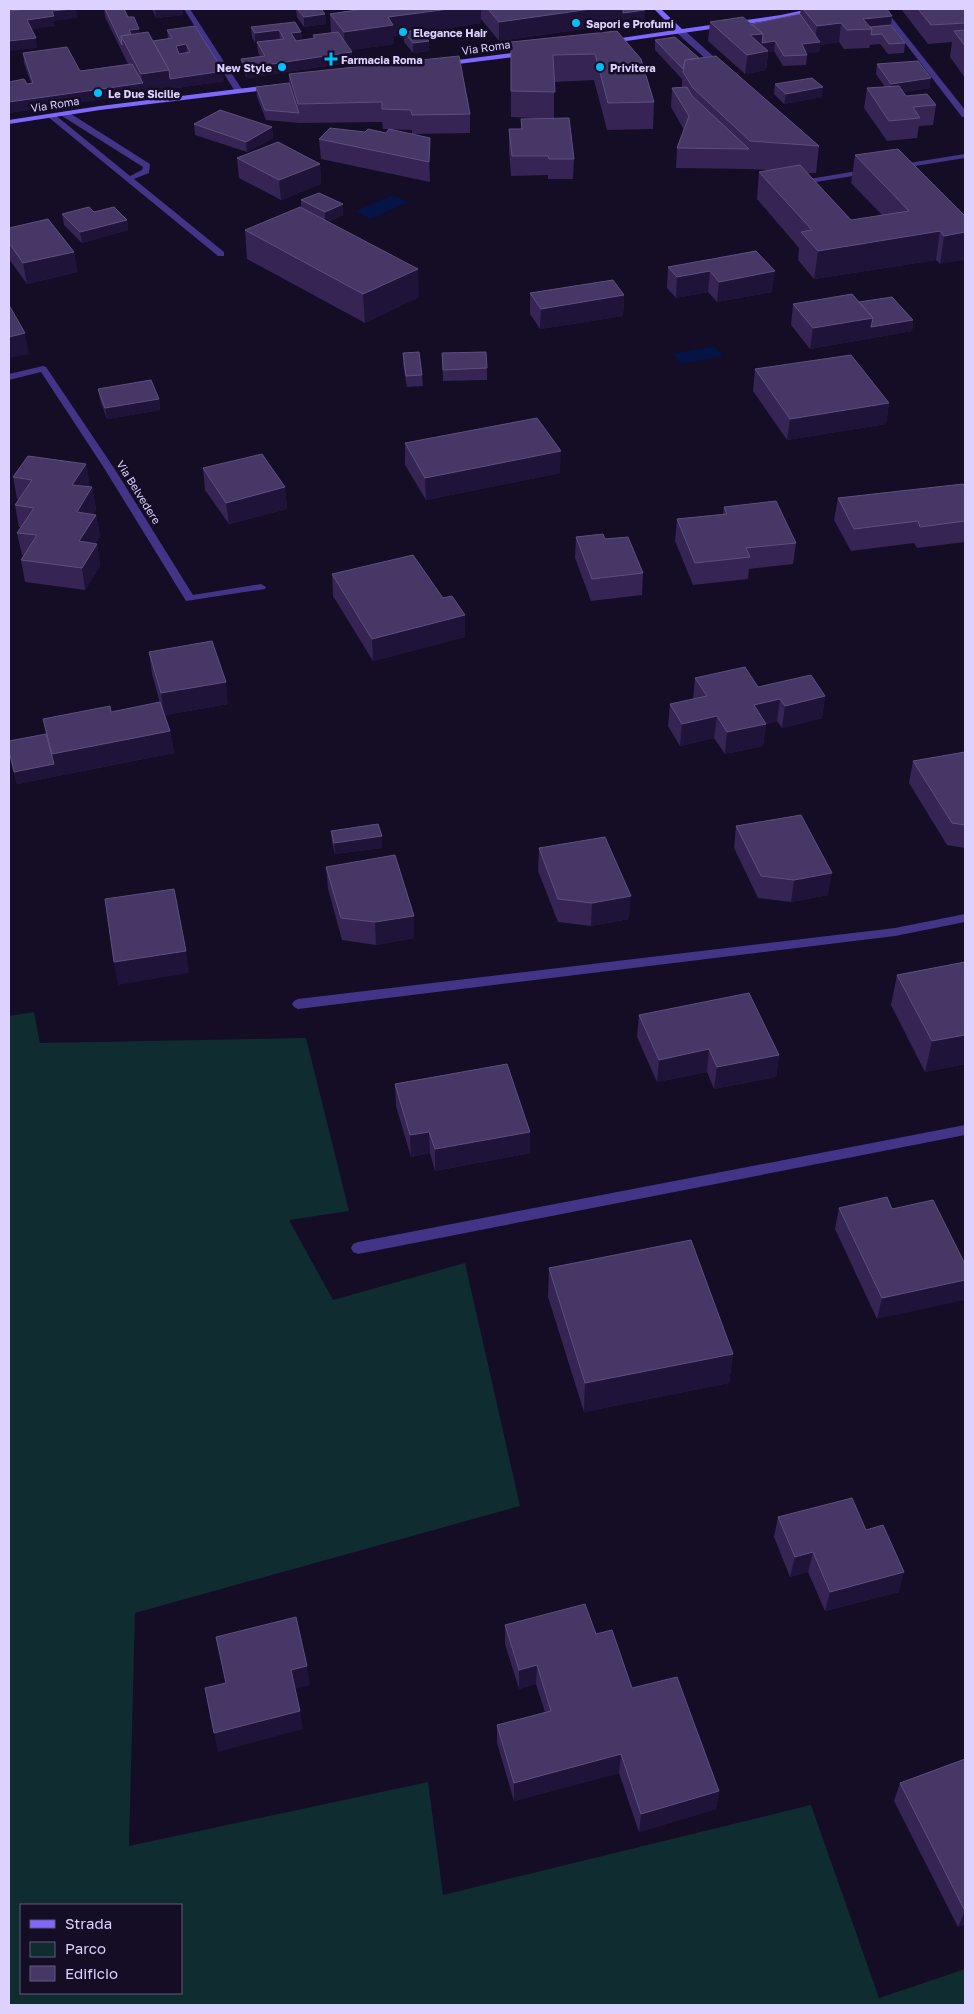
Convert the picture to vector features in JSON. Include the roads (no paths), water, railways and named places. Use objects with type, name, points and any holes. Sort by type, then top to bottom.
[{"type":"main road","points":[[657,9],[682,32]]},
{"type":"main road","points":[[596,43],[781,17],[817,9]]},
{"type":"main road","name":"Via Roma","points":[[431,66],[538,51]]},
{"type":"main road","name":"Via Roma","points":[[9,122],[278,86]]},
{"type":"street","points":[[188,9],[239,91]]},
{"type":"street","points":[[882,9],[965,115]]},
{"type":"street","points":[[682,32],[729,76]]},
{"type":"street","points":[[65,114],[147,166],[146,171],[129,179]]},
{"type":"street","points":[[51,116],[221,254]]},
{"type":"street","points":[[889,168],[965,156]]},
{"type":"street","points":[[786,184],[880,170]]},
{"type":"street","name":"Via Belvedere","points":[[9,378],[43,370],[109,468],[190,599],[261,587]]},
{"type":"street","points":[[298,1004],[895,932],[965,918]]},
{"type":"street","points":[[358,1248],[965,1130]]},
{"type":"place","name":"Sapori e Profumi","points":[[576,23]]},
{"type":"place","name":"Elegance Hair","points":[[403,32]]},
{"type":"place","name":"Farmacia Roma","points":[[331,59]]},
{"type":"place","name":"New Style","points":[[282,67]]},
{"type":"place","name":"Privitera","points":[[600,67]]},
{"type":"place","name":"Le Due Sicilie","points":[[98,93]]}]
